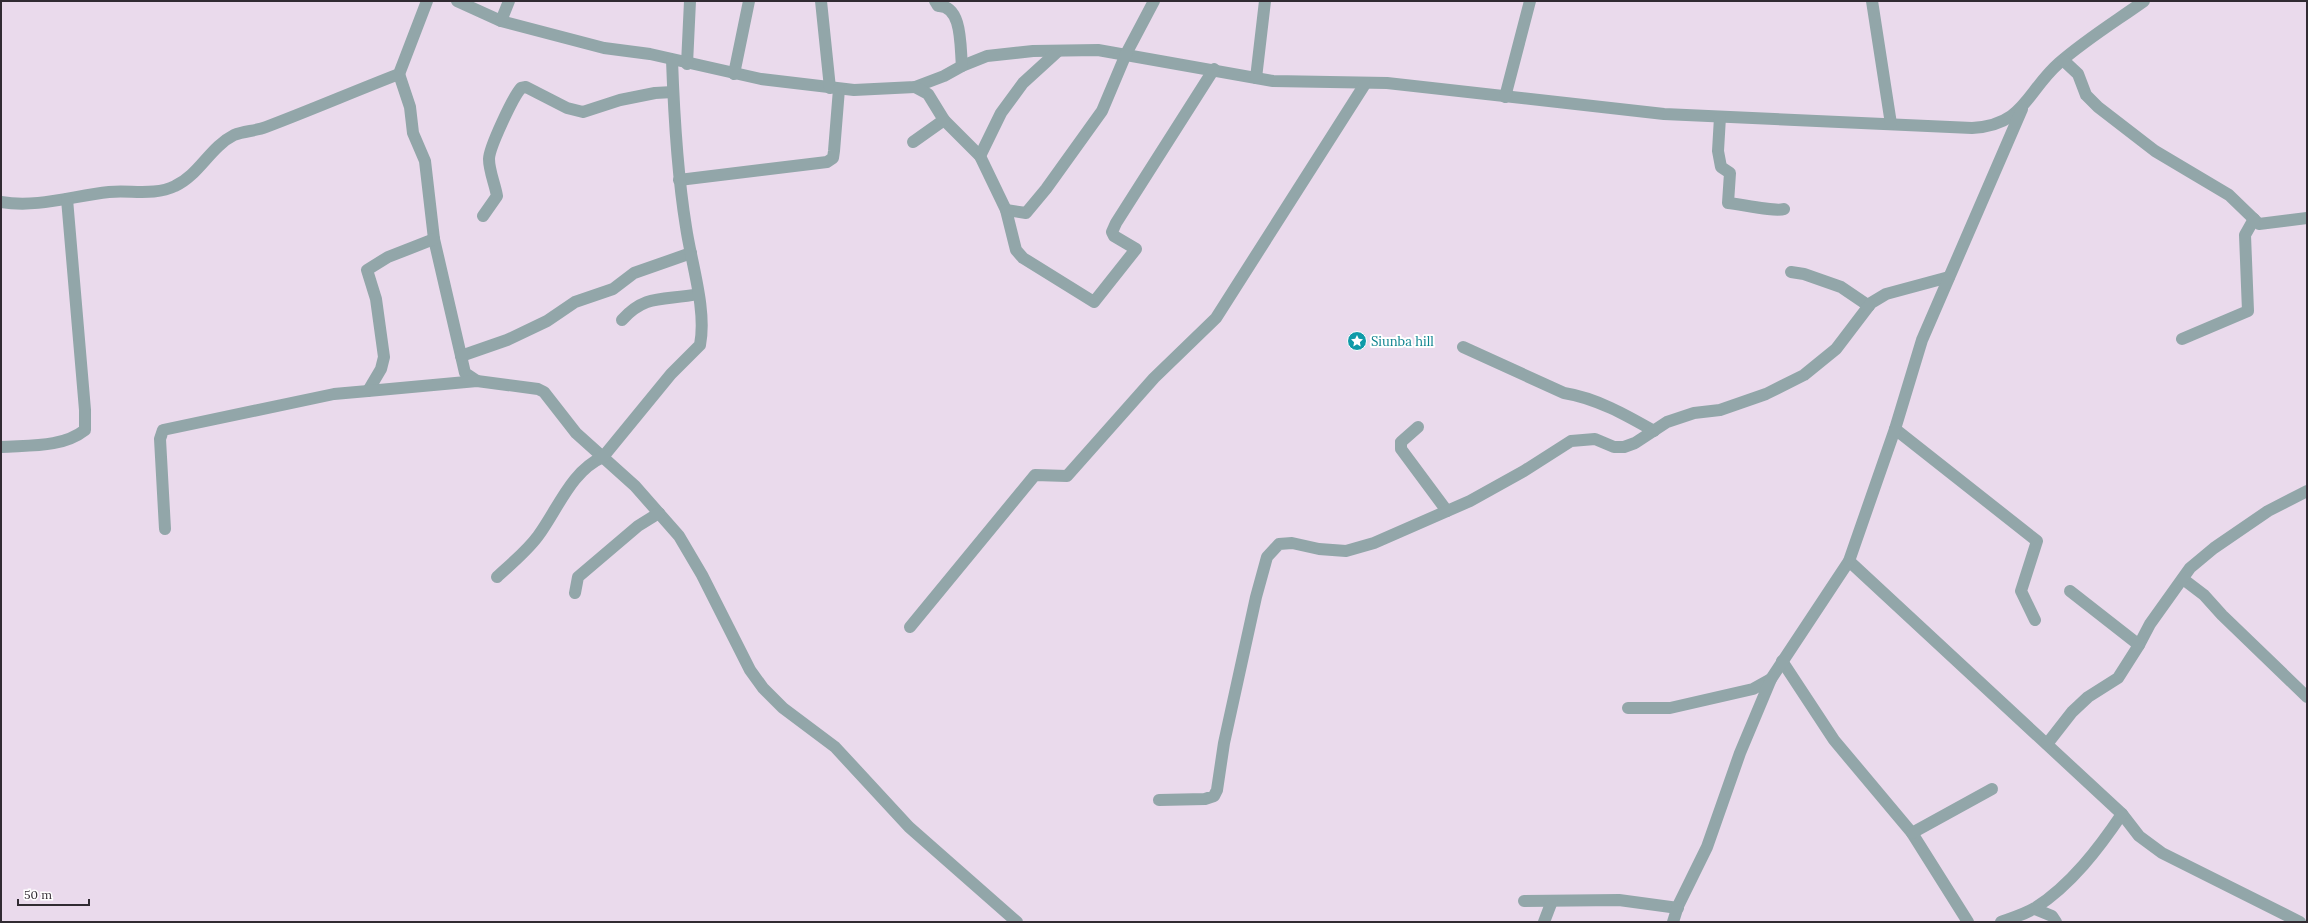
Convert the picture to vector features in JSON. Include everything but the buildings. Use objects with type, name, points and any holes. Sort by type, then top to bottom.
[{"type":"street","points":[[427,1],[399,74],[410,107],[413,134],[425,161],[434,239],[465,373],[477,380]]},
{"type":"street","points":[[457,1],[501,22],[604,48],[650,54],[734,74],[854,90],[915,86],[944,76],[962,66],[987,56],[1033,51],[1057,52],[1102,50],[1256,78],[1281,81],[1365,84],[1388,83],[1505,98],[1664,114],[1984,127],[2011,117],[2023,108]]},
{"type":"street","points":[[501,22],[509,1]]},
{"type":"street","points":[[687,64],[690,1]]},
{"type":"street","points":[[734,74],[749,1]]},
{"type":"street","points":[[679,180],[828,162],[832,158],[834,151],[835,88],[821,1]]},
{"type":"street","points":[[935,1],[938,6],[951,9],[956,18],[962,66]]},
{"type":"street","points":[[1006,210],[1026,213],[1046,189],[1102,111],[1126,54],[1154,1]]},
{"type":"street","points":[[1256,78],[1265,1]]},
{"type":"street","points":[[1505,98],[1530,1]]},
{"type":"street","points":[[1872,1],[1891,124]]},
{"type":"street","points":[[1673,922],[1678,908],[1707,847],[1740,753],[1771,679],[1849,560],[1895,429],[1922,340],[2023,108],[2039,84],[2063,60],[2144,1]]},
{"type":"street","points":[[980,156],[1001,113],[1023,83],[1057,52]]},
{"type":"street","points":[[497,577],[538,536],[561,498],[591,462],[603,457],[671,374],[698,348],[701,330],[698,294],[679,180],[672,60]]},
{"type":"street","points":[[2063,60],[2078,74],[2086,94],[2098,107],[2155,151],[2229,195],[2259,224],[2307,218]]},
{"type":"street","points":[[915,86],[928,94],[944,120],[980,156],[1006,210],[1016,250],[1023,258],[1094,302],[1136,249],[1114,236],[1112,232],[1116,223],[1214,70]]},
{"type":"street","points":[[1,202],[18,205],[124,191],[160,192],[191,176],[211,153],[235,135],[265,127],[399,74]]},
{"type":"street","points":[[910,627],[1035,475],[1067,476],[1154,378],[1216,318],[1365,84]]},
{"type":"street","points":[[483,216],[497,196],[489,160],[490,150],[500,132],[512,100],[521,88],[526,87],[567,108],[583,112],[620,100],[655,93],[673,92]]},
{"type":"street","points":[[1720,117],[1719,160],[1721,167],[1730,173],[1728,203],[1756,206],[1777,211],[1784,209]]},
{"type":"street","points":[[913,142],[944,120]]},
{"type":"street","points":[[1,447],[61,442],[74,439],[85,430],[85,410],[67,199]]},
{"type":"street","points":[[2182,339],[2248,311],[2246,235],[2254,219]]},
{"type":"street","points":[[368,390],[381,369],[384,357],[376,299],[367,270],[388,256],[434,239]]},
{"type":"street","points":[[461,356],[507,340],[547,321],[575,302],[613,289],[634,273],[691,253]]},
{"type":"street","points":[[1791,272],[1804,274],[1841,287],[1869,306]]},
{"type":"street","points":[[1159,800],[1205,799],[1214,796],[1256,597],[1267,557],[1279,544],[1292,543],[1320,549],[1346,551],[1374,543],[1447,511],[1524,471],[1571,441],[1595,439],[1614,447],[1624,447],[1635,443],[1667,422],[1694,413],[1720,410],[1766,394],[1804,375],[1836,349],[1869,306],[1886,294],[1949,277]]},
{"type":"street","points":[[622,320],[632,308],[644,302],[698,294]]},
{"type":"street","points":[[1463,347],[1564,393],[1578,395],[1629,416],[1654,431]]},
{"type":"street","points":[[164,529],[160,439],[163,430],[334,394],[368,390],[477,380],[538,388],[544,392],[576,433],[603,457],[659,513],[679,536],[693,558],[750,670],[763,688],[783,708],[835,747],[909,827],[1017,922]]},
{"type":"street","points":[[1418,427],[1401,442],[1401,449],[1447,511]]},
{"type":"street","points":[[1895,429],[2037,541],[2020,591],[2035,620]]},
{"type":"street","points":[[2047,744],[2072,712],[2088,697],[2118,678],[2139,645],[2150,624],[2190,568],[2214,548],[2268,511],[2307,492]]},
{"type":"street","points":[[575,593],[578,577],[638,526],[659,513]]},
{"type":"street","points":[[1849,560],[2122,814],[2139,836],[2162,853],[2300,922]]},
{"type":"street","points":[[2183,579],[2204,595],[2222,615],[2307,697]]},
{"type":"street","points":[[2070,591],[2139,645]]},
{"type":"street","points":[[1782,661],[1834,740],[1912,833],[1968,922]]},
{"type":"street","points":[[1628,708],[1670,708],[1753,689],[1771,679]]},
{"type":"street","points":[[1912,833],[1992,789]]},
{"type":"street","points":[[2001,922],[2034,909],[2063,887],[2100,847],[2122,814]]},
{"type":"street","points":[[1524,901],[1619,900],[1678,908]]},
{"type":"street","points":[[1544,922],[1552,901]]},
{"type":"street","points":[[2034,909],[2052,916],[2056,922]]},
{"type":"place","name":"Siunba hill","points":[[1357,341]]}]
